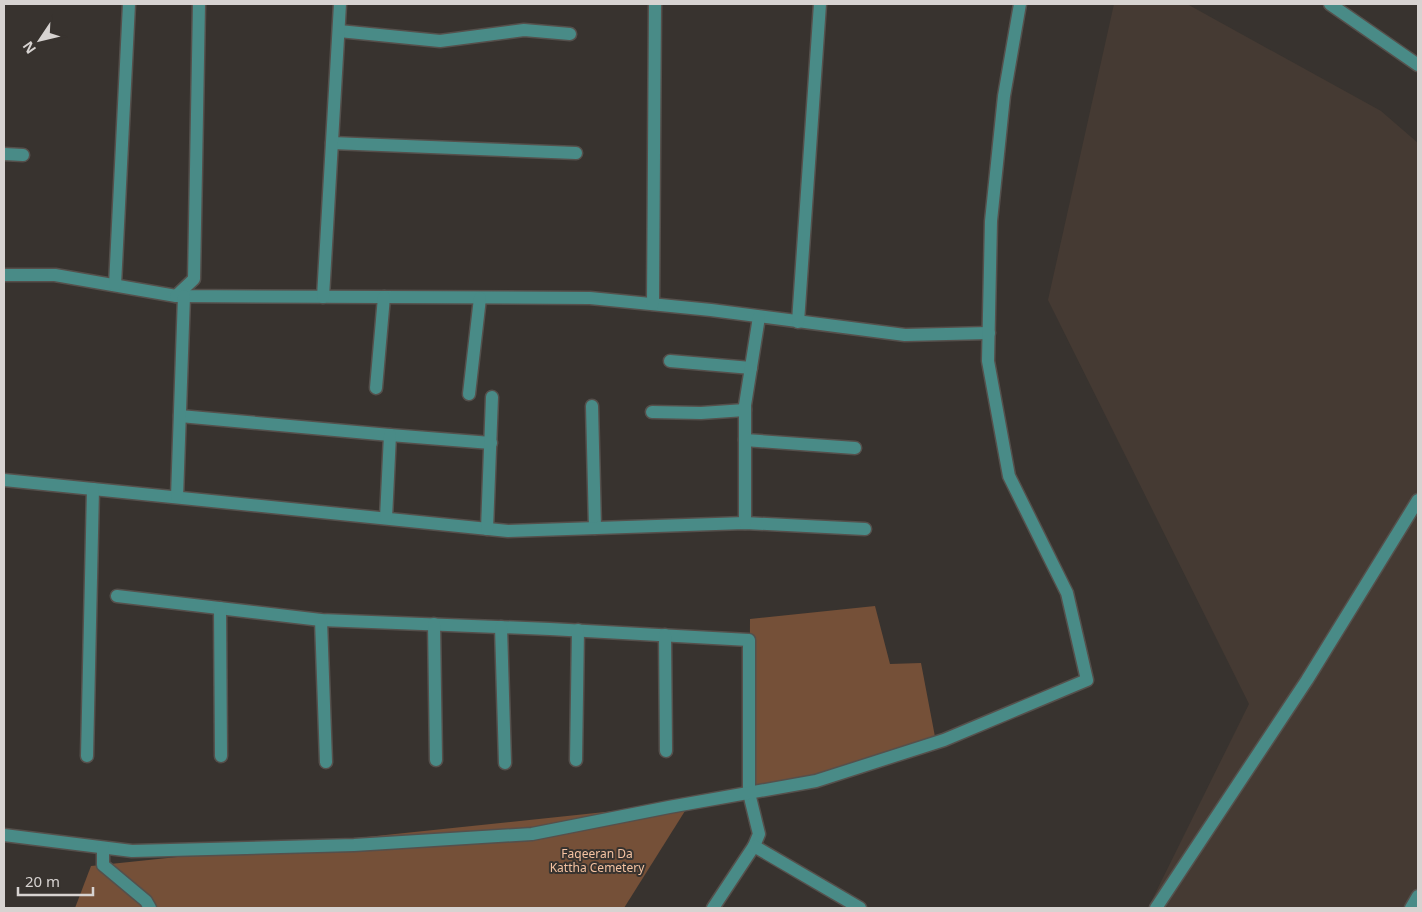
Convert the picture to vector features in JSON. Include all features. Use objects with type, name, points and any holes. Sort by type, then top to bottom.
[{"type":"street","points":[[115,285],[129,4]]},
{"type":"street","points":[[177,497],[180,416],[180,296],[194,279],[198,4]]},
{"type":"street","points":[[323,297],[340,4]]},
{"type":"street","points":[[653,304],[655,4]]},
{"type":"street","points":[[798,322],[820,4]]},
{"type":"street","points":[[4,835],[132,851],[354,846],[532,834],[816,781],[936,742],[1087,680],[1067,593],[1009,476],[988,361],[992,212],[1004,96],[1020,4]]},
{"type":"street","points":[[1330,4],[1418,65]]},
{"type":"street","points":[[339,31],[440,41],[524,30],[570,34]]},
{"type":"street","points":[[332,143],[576,153]]},
{"type":"street","points":[[4,154],[23,155]]},
{"type":"street","points":[[4,275],[55,275],[180,296],[590,298],[906,335],[989,333]]},
{"type":"street","points":[[376,388],[384,297]]},
{"type":"street","points":[[469,394],[480,298]]},
{"type":"street","points":[[745,523],[745,410],[759,317]]},
{"type":"street","points":[[670,361],[751,368]]},
{"type":"street","points":[[487,529],[492,397]]},
{"type":"street","points":[[592,406],[595,528]]},
{"type":"street","points":[[652,412],[701,413],[745,410]]},
{"type":"street","points":[[180,416],[491,443]]},
{"type":"street","points":[[386,518],[390,435]]},
{"type":"street","points":[[745,440],[855,448]]},
{"type":"street","points":[[4,480],[508,531],[745,523],[865,530]]},
{"type":"street","points":[[87,756],[93,489]]},
{"type":"street","points":[[1156,908],[1307,680],[1418,500]]},
{"type":"street","points":[[117,596],[321,620],[578,630],[750,640],[748,793],[759,834],[754,846],[713,908]]},
{"type":"street","points":[[220,608],[221,756]]},
{"type":"street","points":[[321,620],[326,762]]},
{"type":"street","points":[[434,624],[436,760]]},
{"type":"street","points":[[501,627],[505,763]]},
{"type":"street","points":[[576,760],[578,630]]},
{"type":"street","points":[[665,636],[666,751]]},
{"type":"street","points":[[754,846],[860,908]]},
{"type":"street","points":[[103,848],[103,865],[146,901],[150,908]]},
{"type":"street","points":[[1411,908],[1418,896]]},
{"type":"shaded area","points":[[1114,4],[1187,4],[1381,111],[1418,143],[1418,908],[1148,908],[1249,704],[1048,300]]},
{"type":"green space","points":[[875,606],[890,664],[921,663],[936,742],[749,793],[750,619]]},
{"type":"green space","name":"Faqeeran Da Kattha Cemetery","points":[[690,803],[624,908],[75,908],[91,866]]}]
